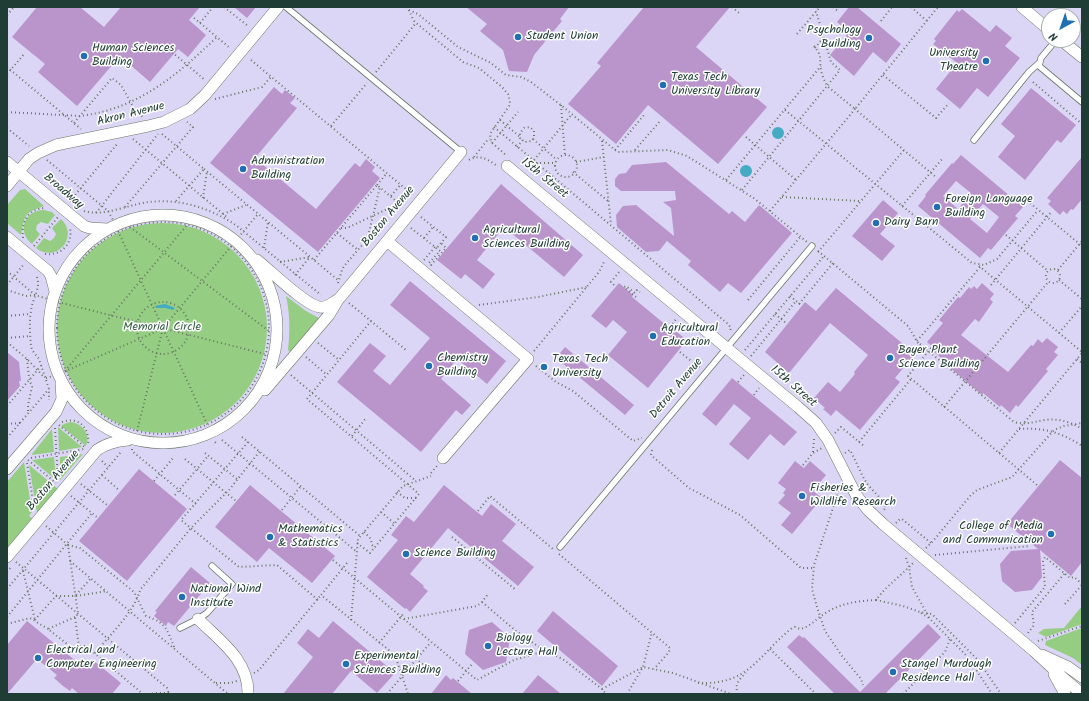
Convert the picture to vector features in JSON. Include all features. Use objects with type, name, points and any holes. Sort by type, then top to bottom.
[{"type":"street","name":"Akron Avenue","points":[[7,186],[29,159],[33,149],[164,122],[190,109],[205,95],[278,7]]},
{"type":"street","points":[[1022,7],[1041,23]]},
{"type":"street","points":[[1071,48],[1082,57]]},
{"type":"street","name":"Boston Avenue","points":[[250,404],[270,385],[328,315],[339,298],[461,152]]},
{"type":"street","name":"Broadway","points":[[7,162],[18,172],[69,206],[84,226],[90,228],[114,228]]},
{"type":"street","name":"15th Street","points":[[504,167],[816,423],[828,440],[856,495],[868,510],[883,524],[1036,646],[1082,677]]},
{"type":"street","points":[[167,215],[200,221],[210,225],[233,244],[246,251],[260,269],[270,289],[276,316],[277,333],[263,386],[250,404],[224,426],[211,433],[194,440],[172,444],[161,444],[107,429],[89,416],[73,400],[63,376],[53,360],[49,337],[49,315],[56,298],[63,272],[76,254],[93,238],[133,219],[144,216],[167,215]]},
{"type":"street","points":[[7,237],[29,257],[48,271],[52,276],[56,298]]},
{"type":"street","points":[[387,241],[528,359],[443,458]]},
{"type":"street","name":"Boston Avenue","points":[[246,251],[314,306],[321,308],[328,306],[339,298]]},
{"type":"street","points":[[7,469],[56,412],[62,399],[63,376]]},
{"type":"street","name":"Boston Avenue","points":[[10,559],[97,450],[114,441],[134,437]]},
{"type":"street","points":[[198,619],[226,644],[241,665],[248,683],[248,694]]},
{"type":"street","points":[[1036,646],[1056,676],[1065,694]]},
{"type":"street","name":"15th Street","points":[[1036,646],[1062,677],[1082,694]]},
{"type":"lane","points":[[286,7],[461,152]]},
{"type":"lane","points":[[974,140],[1029,72],[1039,63],[1049,48]]},
{"type":"lane","points":[[1039,63],[1040,67],[1082,102]]},
{"type":"lane","name":"Detroit Avenue","points":[[560,547],[812,246]]},
{"type":"lane","points":[[180,628],[198,619],[213,606],[232,584],[212,566]]},
{"type":"path","points":[[7,15],[14,7]]},
{"type":"path","points":[[200,23],[213,7]]},
{"type":"path","points":[[224,7],[249,27]]},
{"type":"path","points":[[732,7],[738,13]]},
{"type":"path","points":[[797,34],[820,7]]},
{"type":"path","points":[[833,7],[839,12]]},
{"type":"path","points":[[881,20],[892,7]]},
{"type":"path","points":[[911,7],[927,20]]},
{"type":"path","points":[[770,211],[938,7]]},
{"type":"path","points":[[409,10],[418,14],[458,47],[491,63],[506,75],[521,77],[531,82],[618,152],[668,150],[687,156],[742,190],[770,211],[908,326],[925,355]]},
{"type":"path","points":[[742,190],[840,70],[830,62],[816,11]]},
{"type":"path","points":[[194,18],[231,49]]},
{"type":"path","points":[[7,112],[80,116],[105,111],[130,102],[157,88],[171,78],[217,37]]},
{"type":"path","points":[[824,38],[815,47],[820,56],[822,75],[827,86],[938,178]]},
{"type":"path","points":[[166,47],[205,80]]},
{"type":"path","points":[[7,74],[25,53]]},
{"type":"path","points":[[251,60],[420,201]]},
{"type":"path","points":[[726,180],[821,66]]},
{"type":"path","points":[[7,67],[81,129]]},
{"type":"path","points":[[883,74],[936,118],[949,103]]},
{"type":"path","points":[[215,99],[262,87],[272,77]]},
{"type":"path","points":[[74,123],[112,78],[120,85],[136,112],[144,118]]},
{"type":"path","points":[[1033,82],[1082,124]]},
{"type":"path","points":[[561,105],[565,156]]},
{"type":"path","points":[[785,110],[967,260],[980,266],[1082,353],[999,453]]},
{"type":"path","points":[[492,143],[518,112]]},
{"type":"path","points":[[534,160],[572,114]]},
{"type":"path","points":[[615,150],[644,115]]},
{"type":"path","points":[[500,120],[525,142],[532,141],[533,139]]},
{"type":"path","points":[[634,151],[661,120]]},
{"type":"path","points":[[126,207],[193,127],[188,122],[186,123]]},
{"type":"path","points":[[494,127],[728,324],[731,328],[729,335]]},
{"type":"path","points":[[520,137],[520,132],[524,128],[530,127],[532,129]]},
{"type":"path","points":[[7,128],[33,149]]},
{"type":"path","points":[[532,129],[534,131],[533,139]]},
{"type":"path","points":[[150,136],[162,134],[167,131]]},
{"type":"path","points":[[96,213],[158,134]]},
{"type":"path","points":[[162,134],[338,281]]},
{"type":"path","points":[[746,137],[796,180]]},
{"type":"path","points":[[126,141],[137,138]]},
{"type":"path","points":[[465,163],[474,157],[490,138]]},
{"type":"path","points":[[133,139],[237,226]]},
{"type":"path","points":[[533,139],[557,160]]},
{"type":"path","points":[[517,147],[522,140]]},
{"type":"path","points":[[602,140],[611,225]]},
{"type":"path","points":[[7,285],[29,257],[32,248],[69,206],[81,188],[119,142],[112,144]]},
{"type":"path","points":[[26,149],[33,149]]},
{"type":"path","points":[[818,252],[904,150]]},
{"type":"path","points":[[569,155],[576,162],[576,169],[571,175],[562,177],[556,171],[555,163],[560,156],[565,156],[569,155]]},
{"type":"path","points":[[52,157],[46,160],[108,211],[114,228],[152,304],[208,425]]},
{"type":"path","points":[[474,157],[482,157],[504,167]]},
{"type":"path","points":[[576,162],[604,157]]},
{"type":"path","points":[[902,206],[943,158]]},
{"type":"path","points":[[536,163],[555,163]]},
{"type":"path","points":[[175,202],[204,169]]},
{"type":"path","points":[[203,198],[207,171]]},
{"type":"path","points":[[573,172],[609,202]]},
{"type":"path","points":[[314,260],[388,173]]},
{"type":"path","points":[[391,196],[401,184]]},
{"type":"path","points":[[377,185],[402,206],[398,211]]},
{"type":"path","points":[[367,241],[380,187]]},
{"type":"path","points":[[782,197],[860,201]]},
{"type":"path","points":[[64,198],[69,206]]},
{"type":"path","points":[[1024,198],[1081,245]]},
{"type":"path","points":[[79,209],[88,213],[96,213],[149,202],[175,202],[208,210],[218,214],[244,231],[320,295],[326,295]]},
{"type":"path","points":[[223,214],[247,204]]},
{"type":"path","points":[[341,228],[347,228],[400,204]]},
{"type":"path","points":[[18,236],[24,241],[24,220],[30,212],[40,208],[46,208]]},
{"type":"path","points":[[917,341],[980,266],[997,259],[1038,210]]},
{"type":"path","points":[[991,285],[1052,211]]},
{"type":"path","points":[[63,376],[163,328],[258,214]]},
{"type":"path","points":[[418,267],[446,237],[420,216]]},
{"type":"path","points":[[165,222],[187,225],[206,231],[233,244],[258,280],[268,310],[270,356],[256,379],[245,396],[230,411],[208,425],[194,430],[174,434],[153,434],[134,437],[95,410],[63,376],[57,338],[56,298],[81,260],[96,245],[114,228],[130,227],[144,223],[165,222]]},
{"type":"path","points":[[264,248],[268,222]]},
{"type":"path","points":[[44,254],[55,254],[65,248],[69,241],[70,234],[68,224]]},
{"type":"path","points":[[63,376],[187,225]]},
{"type":"path","points":[[130,227],[269,331]]},
{"type":"path","points":[[424,238],[433,227]]},
{"type":"path","points":[[338,284],[342,270],[358,250],[367,241],[379,234],[383,228]]},
{"type":"path","points":[[411,228],[440,251],[429,263],[431,265],[446,248],[440,243]]},
{"type":"path","points":[[337,233],[358,250]]},
{"type":"path","points":[[1006,235],[1048,271]]},
{"type":"path","points":[[748,300],[800,236]]},
{"type":"path","points":[[1058,270],[1081,245],[1082,241]]},
{"type":"path","points":[[606,256],[599,272],[528,359],[556,382],[573,391],[632,440],[641,438],[646,433]]},
{"type":"path","points":[[744,351],[824,256]]},
{"type":"path","points":[[280,262],[310,257]]},
{"type":"path","points":[[295,274],[310,257]]},
{"type":"path","points":[[790,296],[800,304],[833,263]]},
{"type":"path","points":[[614,285],[611,282],[621,269]]},
{"type":"path","points":[[1048,271],[1053,269],[1058,270]]},
{"type":"path","points":[[1058,270],[1060,275],[1059,280]]},
{"type":"path","points":[[7,271],[35,295]]},
{"type":"path","points":[[1048,271],[1046,276],[1049,281],[1054,283],[1059,280]]},
{"type":"path","points":[[36,274],[39,284],[32,303],[30,314],[30,336],[32,350],[38,356],[49,389],[50,395],[48,405]]},
{"type":"path","points":[[1059,280],[1082,299]]},
{"type":"path","points":[[944,406],[1049,281]]},
{"type":"path","points":[[472,313],[480,304],[538,297],[588,286]]},
{"type":"path","points":[[626,286],[635,293],[637,290],[639,292],[635,297],[624,287],[626,286]]},
{"type":"path","points":[[7,290],[26,296],[35,295],[56,298],[137,322],[270,356],[311,393],[416,481]]},
{"type":"path","points":[[339,298],[371,321],[406,350]]},
{"type":"path","points":[[750,357],[796,301]]},
{"type":"path","points":[[160,302],[167,302],[180,308],[185,313],[189,328],[189,335],[184,345],[174,352],[166,354],[156,354],[145,348],[139,339],[137,332],[137,322],[142,312],[152,304],[160,302]]},
{"type":"path","points":[[1059,333],[1082,306]]},
{"type":"path","points":[[7,316],[30,314]]},
{"type":"path","points":[[775,314],[786,323]]},
{"type":"path","points":[[670,327],[678,317]]},
{"type":"path","points":[[357,543],[370,553],[420,494],[307,399],[371,321]]},
{"type":"path","points":[[163,328],[134,437],[132,451],[196,504]]},
{"type":"path","points":[[7,338],[30,336]]},
{"type":"path","points":[[316,341],[338,360]]},
{"type":"path","points":[[917,341],[1014,422],[1023,424],[1055,420],[1074,424],[1082,429]]},
{"type":"path","points":[[7,342],[46,378]]},
{"type":"path","points":[[931,348],[908,376],[1037,485]]},
{"type":"path","points":[[680,352],[700,368],[695,374]]},
{"type":"path","points":[[304,355],[327,374]]},
{"type":"path","points":[[27,359],[29,380],[32,387],[28,405],[28,414]]},
{"type":"path","points":[[1077,359],[1082,363]]},
{"type":"path","points":[[7,406],[41,366]]},
{"type":"path","points":[[738,382],[746,373]]},
{"type":"path","points":[[859,442],[911,379]]},
{"type":"path","points":[[754,395],[761,386]]},
{"type":"path","points":[[7,438],[49,389]]},
{"type":"path","points":[[352,436],[366,418]]},
{"type":"path","points":[[50,430],[56,424],[66,420],[80,423],[88,433],[88,449]]},
{"type":"path","points":[[7,424],[20,423]]},
{"type":"path","points":[[876,600],[891,583],[905,573],[971,494],[977,490],[1012,477],[1052,431],[1058,428],[1082,423]]},
{"type":"path","points":[[56,424],[88,449]]},
{"type":"path","points":[[26,458],[58,485],[56,424]]},
{"type":"path","points":[[834,434],[841,427],[864,446]]},
{"type":"path","points":[[1019,429],[1038,428],[1052,431],[1067,437],[1082,446]]},
{"type":"path","points":[[813,436],[813,453]]},
{"type":"path","points":[[242,437],[360,536]]},
{"type":"path","points":[[222,440],[357,552]]},
{"type":"path","points":[[248,442],[181,520],[239,567],[276,565],[318,600]]},
{"type":"path","points":[[803,465],[813,453],[824,447],[827,452]]},
{"type":"path","points":[[26,458],[88,449]]},
{"type":"path","points":[[652,450],[651,455],[689,488],[740,515],[801,568],[814,568]]},
{"type":"path","points":[[844,453],[850,450],[866,482],[885,504],[886,507],[882,512]]},
{"type":"path","points":[[94,653],[130,611],[138,599],[140,590],[191,528],[226,494],[260,451]]},
{"type":"path","points":[[7,589],[121,452]]},
{"type":"path","points":[[205,453],[237,479]]},
{"type":"path","points":[[175,494],[208,456]]},
{"type":"path","points":[[26,458],[35,510]]},
{"type":"path","points":[[99,458],[108,467]]},
{"type":"path","points":[[154,481],[173,458]]},
{"type":"path","points":[[185,459],[236,502]]},
{"type":"path","points":[[102,475],[120,491]]},
{"type":"path","points":[[352,620],[357,543],[360,536],[403,486],[431,476]]},
{"type":"path","points":[[80,483],[107,505]]},
{"type":"path","points":[[844,489],[841,483],[814,568],[812,589],[820,617],[831,641],[861,679],[863,685]]},
{"type":"path","points":[[282,510],[301,486]]},
{"type":"path","points":[[397,492],[405,498],[416,498]]},
{"type":"path","points":[[68,494],[80,502],[98,518]]},
{"type":"path","points":[[478,511],[490,496],[670,648],[669,652],[654,670]]},
{"type":"path","points":[[7,617],[92,512]]},
{"type":"path","points":[[380,512],[395,524]]},
{"type":"path","points":[[896,524],[900,519],[902,519],[931,543]]},
{"type":"path","points":[[48,527],[67,544],[80,548],[134,592],[146,616],[155,619],[166,626],[176,650]]},
{"type":"path","points":[[364,532],[371,539],[372,545],[375,548]]},
{"type":"path","points":[[452,537],[516,590]]},
{"type":"path","points":[[67,544],[78,614]]},
{"type":"path","points":[[934,556],[1030,546]]},
{"type":"path","points":[[904,554],[909,567],[912,587],[930,619]]},
{"type":"path","points":[[1015,623],[1045,588],[1044,557],[1070,578],[1074,577],[1082,584],[1065,604]]},
{"type":"path","points":[[10,559],[37,579],[167,688],[170,694]]},
{"type":"path","points":[[333,560],[477,680],[514,660],[538,653],[542,648]]},
{"type":"path","points":[[70,561],[228,694]]},
{"type":"path","points":[[215,683],[233,682],[258,670],[318,600],[347,563]]},
{"type":"path","points":[[24,570],[35,620]]},
{"type":"path","points":[[1028,634],[1034,625],[1032,612],[1065,573]]},
{"type":"path","points":[[76,596],[91,578]]},
{"type":"path","points":[[35,620],[56,596],[76,596],[107,591]]},
{"type":"path","points":[[404,619],[477,606],[488,594]]},
{"type":"path","points":[[321,595],[395,655],[408,694]]},
{"type":"path","points":[[738,694],[738,682],[748,670],[792,628],[795,627],[800,630],[806,628],[820,617],[841,605],[876,600],[903,606],[920,612],[930,619],[965,654],[980,674],[992,694]]},
{"type":"path","points":[[482,602],[516,630],[542,648],[564,660],[602,689],[606,694]]},
{"type":"path","points":[[920,612],[932,614],[968,649],[978,660],[1001,694]]},
{"type":"path","points":[[379,643],[404,613]]},
{"type":"path","points":[[48,629],[75,617],[78,614]]},
{"type":"path","points":[[75,617],[80,646]]},
{"type":"path","points":[[7,624],[30,618],[48,629],[71,647],[86,646],[143,694]]},
{"type":"path","points":[[1036,646],[1082,626]]},
{"type":"path","points":[[627,694],[642,667],[652,632]]},
{"type":"path","points":[[903,694],[945,652],[950,639]]},
{"type":"path","points":[[387,694],[431,642]]},
{"type":"path","points":[[770,649],[816,694]]},
{"type":"path","points":[[410,667],[418,674],[425,666],[416,659]]},
{"type":"path","points":[[458,681],[472,664]]},
{"type":"path","points":[[602,689],[642,667],[673,673],[731,694]]},
{"type":"path","points":[[698,683],[711,684],[723,682],[748,670]]},
{"type":"path","points":[[148,694],[170,694]]},
{"type":"shaded area","name":"Texas Tech University","points":[[7,7],[1082,7],[1082,694],[7,694]]},
{"type":"green space","points":[[25,189],[44,206],[26,215],[21,235],[7,223],[7,205],[20,190]]},
{"type":"green space","points":[[44,210],[52,212],[55,215],[48,224],[41,222],[37,225],[36,230],[40,234],[32,244],[24,233],[25,222],[32,213]]},
{"type":"green space","points":[[61,219],[66,226],[68,233],[67,240],[63,246],[58,251],[51,253],[44,252],[36,248],[44,238],[50,241],[54,238],[56,234],[52,228]]},
{"type":"green space","name":"Memorial Circle","points":[[162,223],[182,225],[202,231],[220,241],[236,254],[249,270],[259,288],[265,308],[267,328],[265,348],[259,368],[249,386],[236,402],[220,415],[202,425],[182,431],[162,433],[142,431],[122,425],[104,415],[88,402],[75,386],[65,368],[59,348],[57,328],[59,308],[65,288],[75,270],[88,254],[104,241],[122,231],[142,225]]},
{"type":"green space","points":[[286,296],[306,311],[319,318],[290,352],[288,350],[289,323]]},
{"type":"green space","points":[[70,422],[78,424],[86,433],[86,446],[61,426]]},
{"type":"green space","points":[[58,427],[82,447],[59,451]]},
{"type":"green space","points":[[52,429],[54,452],[32,455],[32,454]]},
{"type":"green space","points":[[83,454],[60,480],[60,457]]},
{"type":"green space","points":[[54,457],[56,480],[32,460]]},
{"type":"green space","points":[[24,462],[32,512],[29,516],[33,519],[7,551],[7,482]]},
{"type":"green space","points":[[29,465],[58,489],[37,513]]},
{"type":"green space","points":[[1082,606],[1082,624],[1046,637],[1038,633],[1044,629],[1064,628]]},
{"type":"green space","points":[[1082,628],[1082,665],[1073,658],[1045,645],[1046,641]]},
{"type":"water","points":[[778,127],[782,129],[784,133],[782,137],[778,139],[774,137],[772,133],[774,129]]},
{"type":"water","points":[[746,165],[750,167],[752,171],[750,175],[746,177],[742,175],[740,171],[742,167]]},
{"type":"water","points":[[165,304],[175,308],[173,310],[156,308],[155,306]]},
{"type":"building","name":"Human Sciences Building","points":[[37,7],[80,7],[104,27],[121,7],[200,7],[189,20],[206,35],[188,57],[178,49],[150,82],[120,56],[77,106],[38,72],[45,64],[12,37]]},
{"type":"building","points":[[234,7],[256,7],[247,18]]},
{"type":"building","name":"Student Union","points":[[466,7],[569,7],[560,19],[562,21],[534,55],[527,72],[509,71],[503,50],[480,31],[487,24]]},
{"type":"building","name":"Texas Tech University Library","points":[[644,7],[730,7],[696,47],[767,107],[718,164],[648,105],[616,144],[568,104],[601,66],[597,63]]},
{"type":"building","name":"Psychology Building","points":[[849,7],[857,7],[901,44],[886,63],[873,52],[854,76],[830,55],[849,32],[837,22]]},
{"type":"building","name":"University Theatre","points":[[962,9],[990,32],[996,25],[1012,38],[1005,46],[1020,58],[988,97],[977,88],[960,109],[936,89],[957,63],[933,44],[936,41],[934,39],[957,10],[959,12]]},
{"type":"building","name":"Administration Building","points":[[274,87],[282,94],[285,90],[295,98],[290,103],[297,108],[255,158],[316,209],[355,163],[360,167],[366,159],[375,167],[372,171],[380,178],[318,252],[210,163]]},
{"type":"building","points":[[1031,88],[1076,125],[1061,143],[1057,140],[1025,180],[998,157],[1015,136],[1001,124]]},
{"type":"building","name":"Foreign Language Building","points":[[961,155],[1023,207],[1015,216],[1018,218],[991,250],[988,248],[980,258],[918,206],[926,196],[925,195],[952,163],[953,164]],"holes":[[[956,181],[971,193],[958,209],[943,196]],[[983,204],[999,217],[987,233],[970,219]]]},
{"type":"building","points":[[1082,157],[1082,199],[1073,210],[1071,209],[1067,214],[1063,211],[1060,215],[1048,204],[1051,201],[1047,198]]},
{"type":"building","points":[[666,162],[729,214],[732,211],[745,222],[759,205],[792,233],[741,293],[728,283],[720,292],[688,265],[691,261],[667,241],[659,251],[646,252],[617,227],[616,215],[623,206],[636,205],[674,236],[671,208],[663,202],[676,200],[675,191],[621,191],[615,186],[615,179],[619,174],[626,173],[632,165]]},
{"type":"building","name":"Agricultural Sciences Building","points":[[501,184],[583,255],[564,277],[504,227],[477,260],[495,274],[483,289],[465,274],[461,279],[437,260]]},
{"type":"building","name":"Dairy Barn","points":[[883,200],[898,213],[880,234],[895,246],[882,261],[852,236]]},
{"type":"building","name":"Chemistry Building","points":[[410,281],[506,361],[487,384],[457,359],[441,379],[471,405],[462,415],[456,410],[421,452],[337,382],[370,343],[386,356],[373,371],[390,385],[430,338],[390,305]]},
{"type":"building","name":"Agricultural Education","points":[[619,283],[633,295],[632,297],[672,330],[673,329],[687,340],[648,388],[608,355],[627,332],[613,320],[606,328],[591,316]]},
{"type":"building","points":[[982,283],[994,294],[990,299],[993,302],[979,322],[975,319],[961,335],[1008,372],[1038,339],[1042,343],[1047,338],[1058,347],[1054,352],[1058,355],[1046,369],[1048,371],[1018,407],[1016,405],[1010,413],[983,393],[982,395],[949,367],[950,365],[934,352],[936,350],[927,342],[943,323],[939,320],[958,297],[960,298],[969,287],[971,289],[974,286],[977,289]]},
{"type":"building","name":"Bayer Plant Science Building","points":[[836,288],[915,354],[895,378],[900,382],[860,430],[836,410],[831,416],[814,398],[828,382],[840,392],[868,355],[830,323],[789,373],[765,352],[805,302],[816,311]]},
{"type":"building","points":[[565,347],[634,405],[625,415],[556,358]]},
{"type":"building","points":[[7,352],[19,362],[21,381],[19,381],[20,386],[7,401]]},
{"type":"building","points":[[732,378],[797,432],[784,446],[770,434],[748,460],[729,444],[751,418],[734,404],[716,426],[702,414]]},
{"type":"building","name":"College of Media and Communication","points":[[1060,460],[1082,478],[1082,562],[1071,576],[1040,550],[1042,577],[1032,590],[1015,592],[1002,581],[1000,564],[1011,551],[1038,549],[1007,524]]},
{"type":"building","name":"Fisheries & Wildlife Research","points":[[795,461],[804,468],[810,461],[826,475],[813,491],[822,498],[792,534],[781,525],[791,513],[778,503],[785,495],[783,493],[786,489],[778,483]]},
{"type":"building","points":[[139,469],[187,509],[127,581],[79,541]]},
{"type":"building","name":"Mathematics & Statistics","points":[[250,485],[335,556],[312,583],[269,548],[257,562],[215,527]]},
{"type":"building","name":"Science Building","points":[[444,485],[482,516],[491,504],[516,524],[502,541],[534,567],[518,586],[448,528],[410,574],[428,591],[410,612],[367,577],[398,540],[391,535],[406,516],[414,522]]},
{"type":"building","name":"National Wind Institute","points":[[191,567],[210,583],[174,626],[168,622],[166,626],[154,616],[157,612],[155,611]]},
{"type":"building","points":[[553,611],[618,666],[602,686],[537,631]]},
{"type":"building","points":[[27,621],[77,662],[83,662],[90,667],[94,661],[121,683],[112,694],[79,694],[72,688],[70,691],[63,686],[54,678],[57,675],[37,659],[7,694],[7,645]]},
{"type":"building","name":"Experimental Sciences Building","points":[[333,621],[395,673],[377,693],[351,671],[332,694],[283,694],[313,657],[297,643],[308,629],[319,638]]},
{"type":"building","name":"Biology Lecture Hall","points":[[492,622],[510,638],[506,662],[483,670],[465,654],[469,630]]},
{"type":"building","name":"Stangel Murdough Residence Hall","points":[[928,624],[941,637],[885,694],[835,694],[787,647],[799,635],[803,638],[804,637],[860,692]]},
{"type":"building","points":[[446,675],[451,680],[453,678],[472,694],[431,694]]},
{"type":"building","points":[[538,675],[561,694],[522,694]]},
{"type":"place","name":"Student Union","points":[[518,37]]},
{"type":"place","name":"Psychology Building","points":[[869,38]]},
{"type":"place","name":"Human Sciences Building","points":[[84,56]]},
{"type":"place","name":"University Theatre","points":[[986,61]]},
{"type":"place","name":"Texas Tech University Library","points":[[663,85]]},
{"type":"place","name":"Administration Building","points":[[243,169]]},
{"type":"place","name":"Foreign Language Building","points":[[937,207]]},
{"type":"place","name":"Dairy Barn","points":[[876,223]]},
{"type":"place","name":"Agricultural Sciences Building","points":[[475,238]]},
{"type":"place","name":"Agricultural Education","points":[[653,336]]},
{"type":"place","name":"Bayer Plant Science Building","points":[[890,358]]},
{"type":"place","name":"Chemistry Building","points":[[429,366]]},
{"type":"place","name":"Texas Tech University","points":[[544,367]]},
{"type":"place","name":"Fisheries & Wildlife Research","points":[[802,496]]},
{"type":"place","name":"College of Media and Communication","points":[[1051,534]]},
{"type":"place","name":"Mathematics & Statistics","points":[[270,537]]},
{"type":"place","name":"Science Building","points":[[406,554]]},
{"type":"place","name":"National Wind Institute","points":[[182,597]]},
{"type":"place","name":"Biology Lecture Hall","points":[[488,646]]},
{"type":"place","name":"Electrical and Computer Engineering","points":[[38,658]]},
{"type":"place","name":"Experimental Sciences Building","points":[[346,664]]},
{"type":"place","name":"Stangel Murdough Residence Hall","points":[[893,672]]}]
